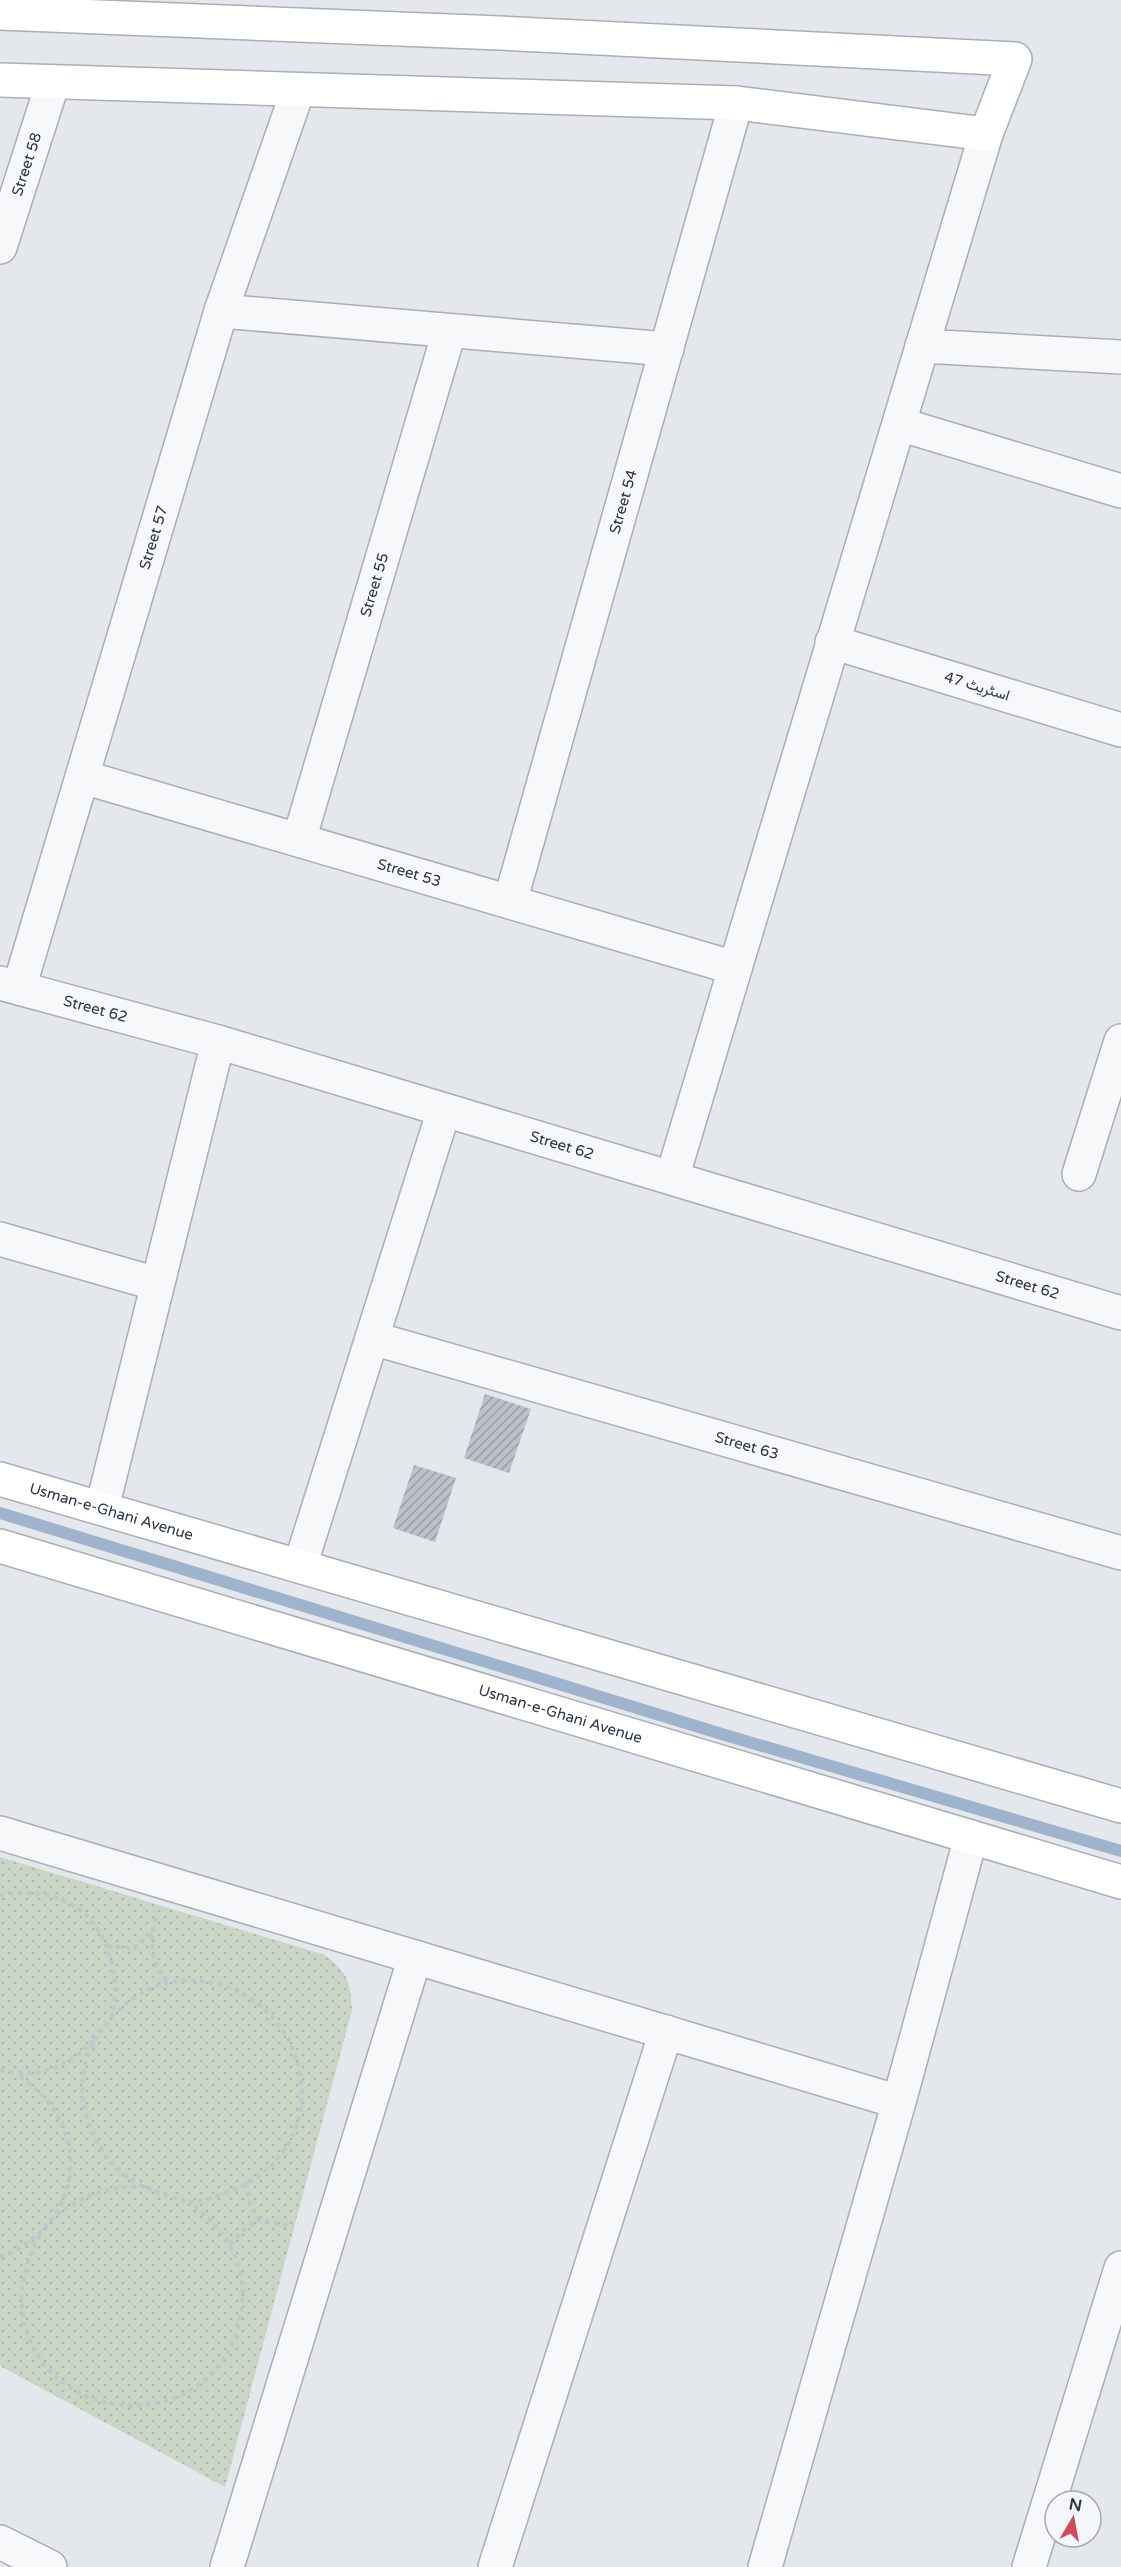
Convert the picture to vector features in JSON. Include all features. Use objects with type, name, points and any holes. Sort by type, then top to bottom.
[{"type":"main road","points":[[0,14],[500,33],[1015,59],[986,134],[736,104],[0,80]]},
{"type":"main road","name":"Usman-e-Ghani Avenue","points":[[0,1479],[1121,1806]]},
{"type":"main road","name":"Usman-e-Ghani Avenue","points":[[0,1546],[1121,1882]]},
{"type":"street","name":"Street 58","points":[[0,247],[10,186],[53,82]]},
{"type":"street","name":"Street 57","points":[[9,986],[83,777],[221,311],[298,90]]},
{"type":"street","name":"Street 54","points":[[510,902],[736,104]]},
{"type":"street","points":[[672,1178],[986,134]]},
{"type":"street","points":[[221,311],[667,349]]},
{"type":"street","name":"Street 55","points":[[300,840],[449,332]]},
{"type":"street","points":[[922,346],[1121,357]]},
{"type":"street","points":[[899,424],[1121,491]]},
{"type":"street","name":"اسٹریٹ 47","points":[[832,642],[1121,730]]},
{"type":"street","name":"Street 53","points":[[83,777],[735,968]]},
{"type":"street","name":"Street 62","points":[[9,986],[218,1042],[1121,1313]]},
{"type":"street","points":[[1079,1174],[1121,1041]]},
{"type":"street","points":[[102,1508],[218,1042]]},
{"type":"street","points":[[300,1566],[444,1110]]},
{"type":"street","points":[[0,1239],[158,1284]]},
{"type":"street","name":"Street 63","points":[[372,1338],[1121,1552]]},
{"type":"street","points":[[0,1833],[899,2102]]},
{"type":"street","points":[[765,2567],[899,2102],[971,1837]]},
{"type":"street","points":[[227,2567],[415,1957]]},
{"type":"street","points":[[495,2567],[666,2032]]},
{"type":"street","points":[[1029,2567],[1121,2268]]},
{"type":"street","points":[[0,2542],[50,2567]]},
{"type":"path","points":[[107,1946],[134,1948],[147,1939],[152,1932],[168,1883]]},
{"type":"path","points":[[0,1895],[27,1892],[55,1897],[80,1911],[99,1932],[112,1957],[116,1985],[113,2014]]},
{"type":"path","points":[[152,1932],[153,1957],[156,1966],[169,1983]]},
{"type":"path","points":[[0,2070],[17,2074],[48,2071],[75,2059],[96,2037],[113,2014],[132,1998],[155,1986],[205,1981],[230,1987],[253,1998],[272,2015],[288,2035],[297,2058],[302,2084],[301,2101],[292,2133],[280,2156],[262,2174],[217,2195],[189,2202]]},
{"type":"path","points":[[39,2235],[27,2261],[22,2287],[22,2315],[31,2341],[45,2365],[65,2385],[89,2399],[116,2406],[143,2407],[171,2401],[195,2388],[216,2370],[232,2346],[241,2320],[243,2293],[239,2266],[230,2244],[211,2218],[189,2202],[145,2187],[124,2174],[106,2156],[93,2134],[85,2111],[83,2086],[87,2061],[96,2037]]},
{"type":"path","points":[[17,2074],[39,2092],[56,2113],[67,2137],[71,2163],[67,2190],[57,2216]]},
{"type":"path","points":[[246,2183],[253,2213],[260,2219],[328,2236]]},
{"type":"path","points":[[0,2257],[17,2251],[39,2235],[72,2204],[89,2195],[126,2186],[145,2187]]},
{"type":"path","points":[[230,2244],[247,2227],[260,2219]]},
{"type":"green space","points":[[0,1857],[325,1955],[339,1967],[349,1984],[352,2010],[225,2487],[0,2366]]},
{"type":"building","points":[[485,1394],[531,1409],[509,1473],[464,1458]]},
{"type":"building","points":[[414,1465],[456,1478],[435,1542],[393,1528]]},
{"type":"waterway","points":[[0,1513],[725,1735],[1121,1851]]}]
